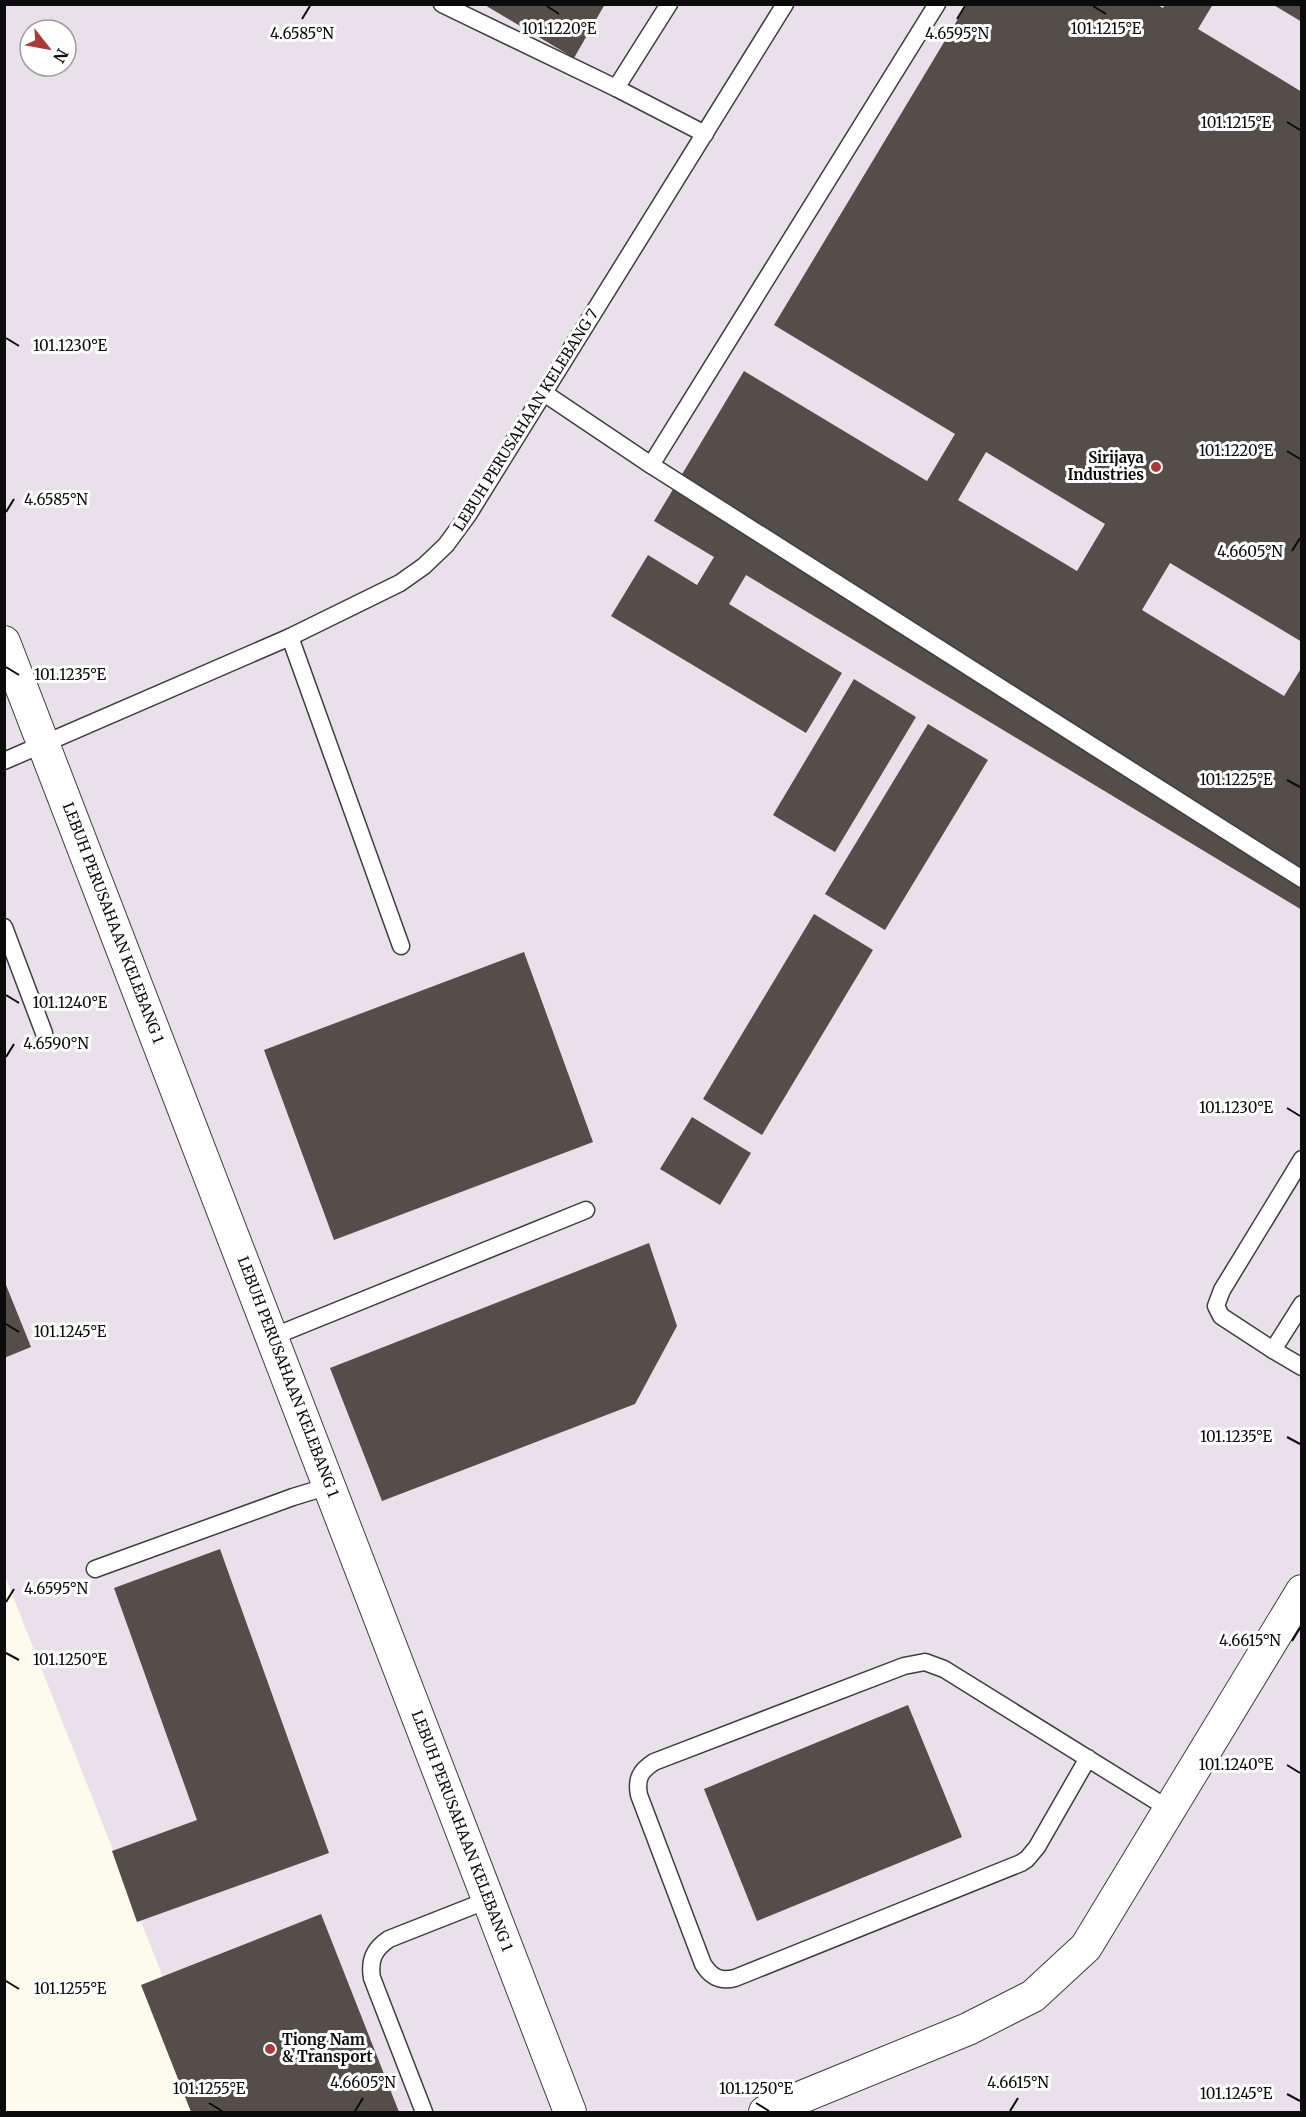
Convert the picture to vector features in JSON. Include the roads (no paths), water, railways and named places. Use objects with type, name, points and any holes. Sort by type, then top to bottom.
[{"type":"street","name":"LEBUH PERUSAHAAN KELEBANG 1","points":[[4,642],[570,2112]]},
{"type":"street","points":[[765,2112],[968,2030],[1033,1996],[1086,1947],[1302,1590]]},
{"type":"lane","points":[[442,4],[705,134]]},
{"type":"lane","points":[[616,88],[669,4]]},
{"type":"lane","name":"LEBUH PERUSAHAAN KELEBANG 7","points":[[4,761],[290,638],[400,583],[424,566],[468,515],[785,4]]},
{"type":"lane","points":[[651,465],[937,4]]},
{"type":"lane","points":[[544,393],[651,465],[1302,879]]},
{"type":"lane","points":[[290,638],[401,946]]},
{"type":"lane","points":[[4,927],[44,1033]]},
{"type":"lane","points":[[1302,1159],[1222,1290],[1216,1306],[1221,1316],[1302,1367]]},
{"type":"lane","points":[[272,1338],[586,1210]]},
{"type":"lane","points":[[1273,1350],[1302,1304]]},
{"type":"lane","points":[[95,1569],[292,1497],[329,1486]]},
{"type":"lane","points":[[1088,1758],[1037,1847],[1021,1863],[726,1980],[716,1978],[703,1964],[637,1785],[639,1775],[654,1762],[915,1663],[925,1662],[944,1669],[1088,1758],[1169,1809]]},
{"type":"lane","points":[[424,2112],[372,1978],[370,1966],[373,1955],[379,1945],[389,1939],[488,1900]]},
{"type":"place","name":"Sirijaya Industries","points":[[1156,467]]},
{"type":"place","name":"Tiong Nam & Transport","points":[[270,2049]]}]
